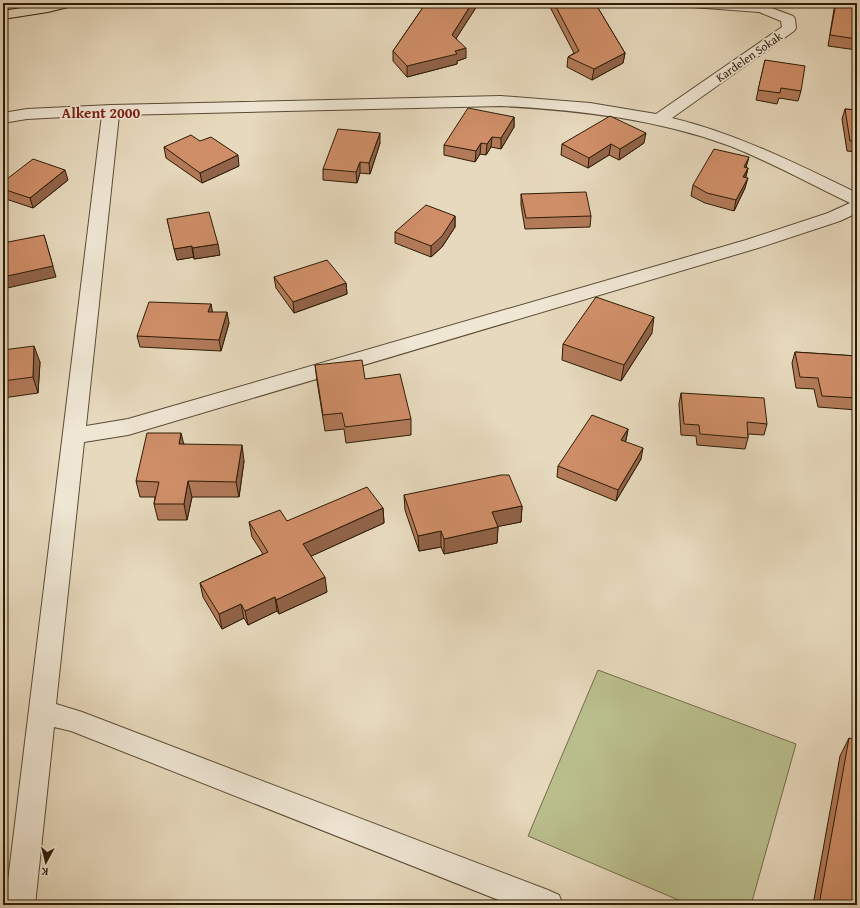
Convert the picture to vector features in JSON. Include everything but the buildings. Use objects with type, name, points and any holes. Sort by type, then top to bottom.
[{"type":"main road","points":[[3,16],[67,3]]},
{"type":"street","name":"Kardelen Sokak","points":[[659,120],[789,28],[788,19],[761,8],[692,3]]},
{"type":"street","points":[[3,118],[27,114],[111,110],[501,101],[553,103],[611,111],[659,120],[686,127],[736,143],[788,166],[857,200]]},
{"type":"street","points":[[20,905],[111,110]]},
{"type":"street","points":[[73,436],[104,432],[143,423],[744,246],[834,217],[857,207]]},
{"type":"street","points":[[41,716],[52,715],[73,720],[548,905]]},
{"type":"green space","points":[[598,670],[796,744],[751,905],[690,905],[528,836]]},
{"type":"district","name":"Alkent 2000","points":[[101,113]]}]
